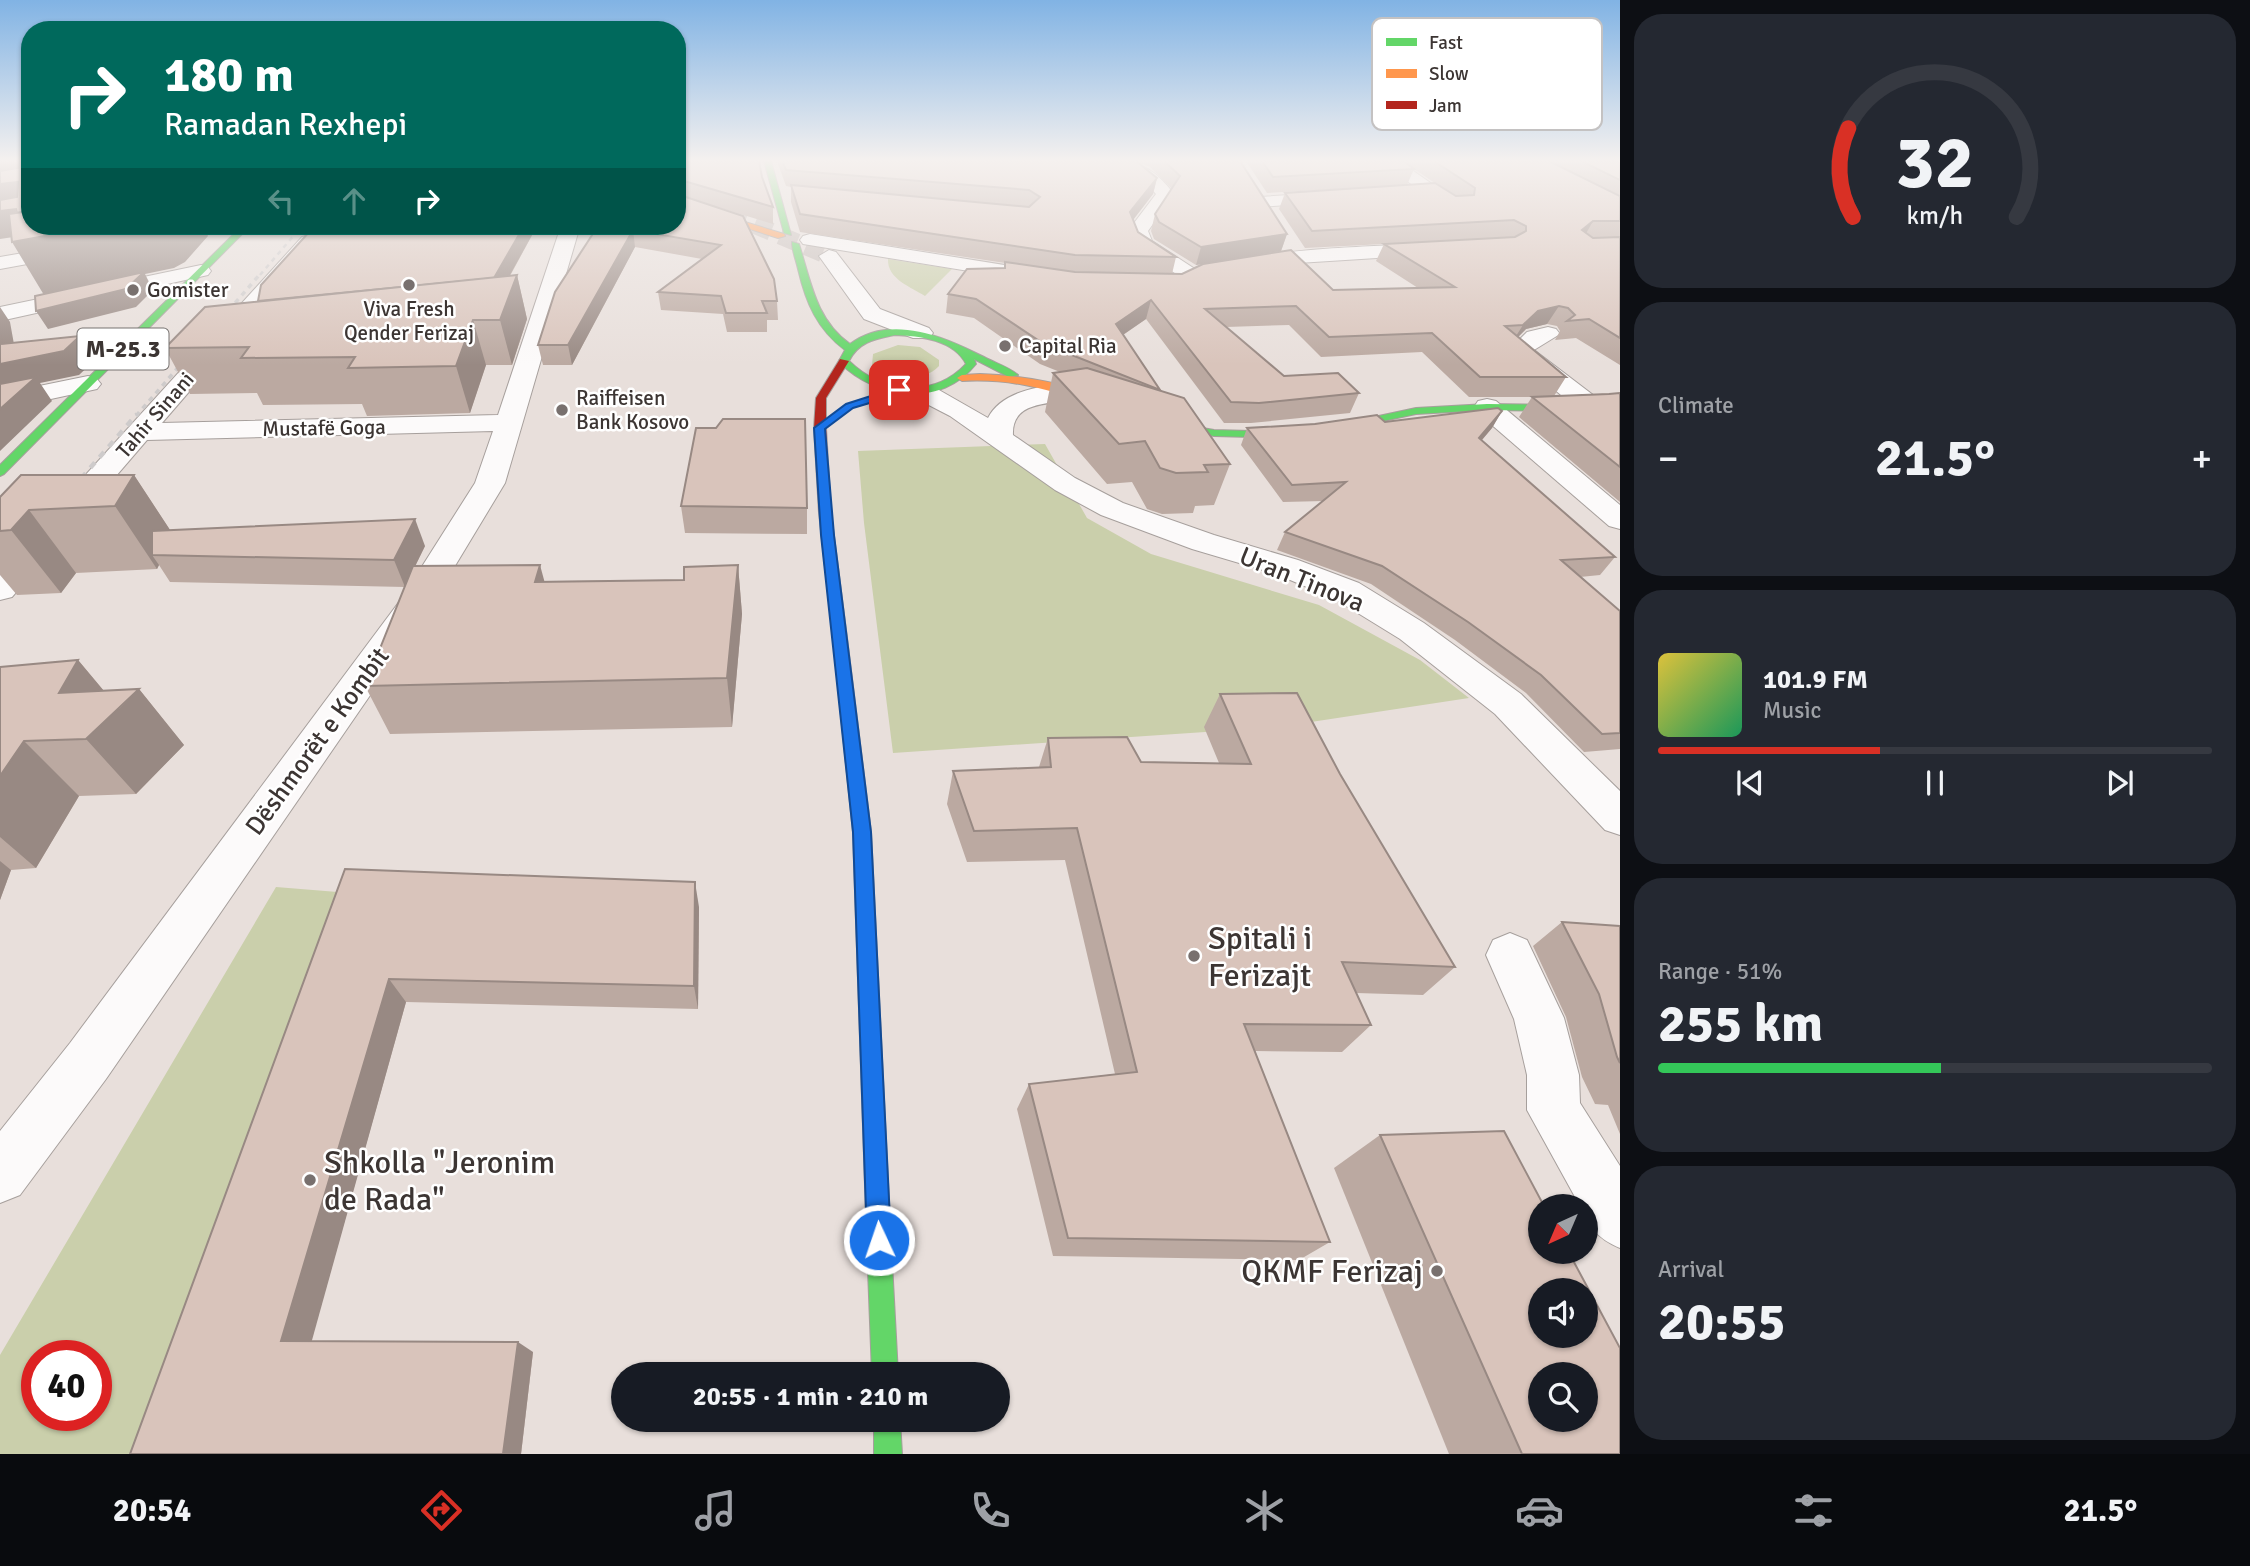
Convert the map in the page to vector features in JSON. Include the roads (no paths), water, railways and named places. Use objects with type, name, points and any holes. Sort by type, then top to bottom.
[{"type":"main road","points":[[760,229],[794,239]]},
{"type":"main road","points":[[790,229],[816,320],[818,346]]},
{"type":"main road","name":"M-25.3","points":[[0,472],[237,235]]},
{"type":"main road","points":[[816,320],[831,336],[851,350],[861,380],[906,391]]},
{"type":"main road","points":[[821,398],[851,350],[887,332],[931,335],[1018,376],[1075,393],[1118,411]]},
{"type":"main road","points":[[959,380],[971,364],[964,350]]},
{"type":"main road","points":[[819,372],[820,428],[831,564],[862,832],[884,1362]]},
{"type":"main road","points":[[866,399],[959,380],[1018,376]]},
{"type":"main road","points":[[1140,418],[1181,429],[1251,434],[1360,423],[1416,411],[1576,406],[1620,401]]},
{"type":"main road","points":[[1576,406],[1609,420]]},
{"type":"main road","points":[[820,428],[838,414]]},
{"type":"main road","points":[[887,1432],[888,1454]]},
{"type":"street","points":[[1141,229],[1138,232],[1143,244],[1191,275]]},
{"type":"street","points":[[1279,229],[1298,257]]},
{"type":"street","points":[[133,240],[162,235]]},
{"type":"street","name":"Tahir Sinani","points":[[0,589],[314,235]]},
{"type":"street","name":"Dëshmorët e Kombit","points":[[0,1175],[88,1061],[414,606],[489,483],[508,423],[531,309],[567,235]]},
{"type":"street","points":[[794,239],[872,259],[1059,280]]},
{"type":"street","points":[[0,263],[93,247]]},
{"type":"street","points":[[1164,284],[1177,284],[1191,275],[1298,257],[1450,249]]},
{"type":"street","points":[[829,256],[839,265],[866,308],[889,322],[931,335]]},
{"type":"street","points":[[0,314],[201,271]]},
{"type":"street","points":[[901,303],[931,335]]},
{"type":"street","points":[[851,350],[866,327],[866,308]]},
{"type":"street","points":[[1508,326],[1511,339],[1520,351],[1576,406]]},
{"type":"street","points":[[1520,351],[1535,337],[1548,334]]},
{"type":"street","points":[[218,343],[246,340]]},
{"type":"street","points":[[959,380],[955,391],[989,430]]},
{"type":"street","points":[[0,402],[88,384]]},
{"type":"street","points":[[906,391],[944,401],[989,430],[997,428],[1000,419],[1013,405],[1035,397],[1075,393]]},
{"type":"street","points":[[1487,407],[1620,520]]},
{"type":"street","name":"Mustafë Goga","points":[[141,432],[508,423]]},
{"type":"street","name":"Uran Tinova","points":[[989,430],[1065,484],[1112,509],[1203,542],[1287,567],[1347,591],[1401,624],[1508,704],[1620,818]]},
{"type":"street","points":[[1510,955],[1539,1018],[1553,1075],[1554,1110],[1620,1219]]},
{"type":"tunnel","points":[[765,229],[829,256]]},
{"type":"railway","points":[[260,275],[294,235]]},
{"type":"railway","points":[[222,318],[261,273]]},
{"type":"railway","points":[[136,416],[189,355]]},
{"type":"railway","points":[[72,489],[137,414]]},
{"type":"place","name":"Viva Fresh Qender Ferizaj","points":[[409,285]]},
{"type":"place","name":"Gomister","points":[[133,290]]},
{"type":"place","name":"Capital Ria","points":[[1005,346]]},
{"type":"place","name":"Raiffeisen Bank Kosovo","points":[[562,410]]},
{"type":"place","name":"Spitali i Ferizajt","points":[[1194,956]]},
{"type":"place","name":"Shkolla \"Jeronim de Rada\"","points":[[310,1180]]},
{"type":"place","name":"QKMF Ferizaj","points":[[1437,1271]]}]
